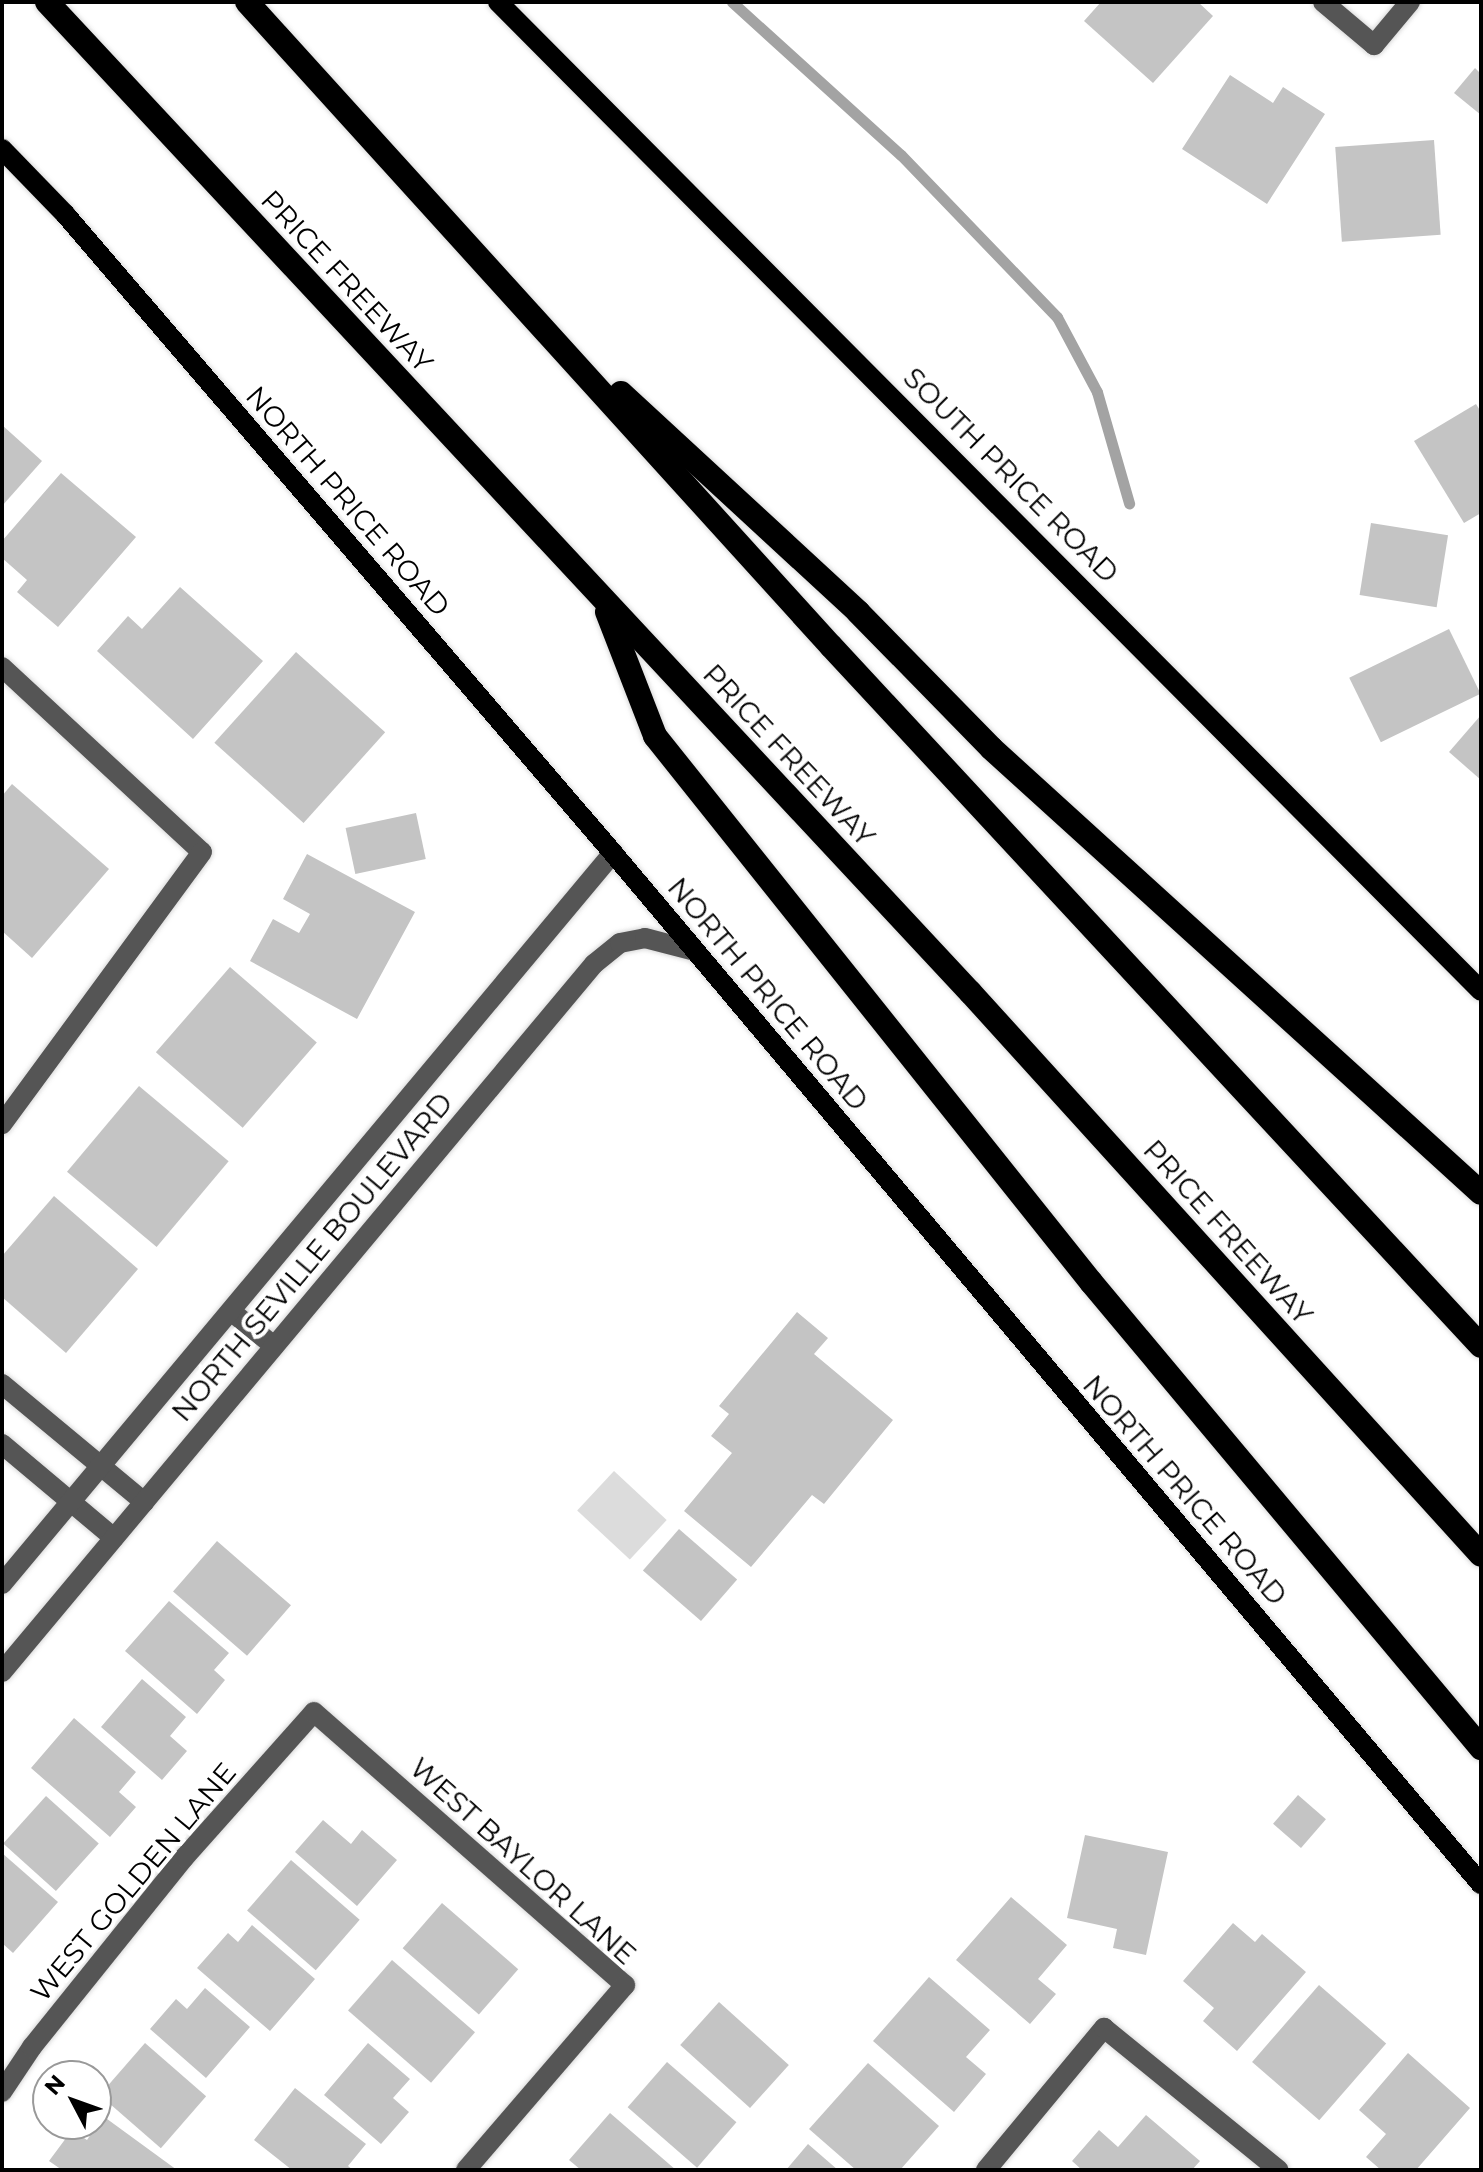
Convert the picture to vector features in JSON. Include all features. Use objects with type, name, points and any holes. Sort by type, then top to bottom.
[{"type":"highway","name":"PRICE FREEWAY","points":[[47,2],[970,992],[1481,1555]]},
{"type":"highway","points":[[247,2],[1481,1346]]},
{"type":"highway","points":[[507,288],[858,612],[991,748],[1481,1193]]},
{"type":"highway","points":[[602,599],[655,736],[1091,1282],[1481,1748]]},
{"type":"main road","name":"SOUTH PRICE ROAD","points":[[498,2],[1481,991]]},
{"type":"main road","name":"NORTH PRICE ROAD","points":[[2,149],[65,214],[613,853],[1481,1884]]},
{"type":"street","points":[[1323,2],[1374,45],[1410,2]]},
{"type":"street","points":[[2,667],[202,852],[2,1124]]},
{"type":"street","name":"NORTH SEVILLE BOULEVARD","points":[[2,1584],[613,853]]},
{"type":"street","name":"NORTH SEVILLE BOULEVARD","points":[[2,1672],[594,964],[620,943],[645,938],[695,951]]},
{"type":"street","points":[[232,1312],[274,1346]]},
{"type":"street","points":[[2,1384],[144,1502]]},
{"type":"street","points":[[2,1444],[114,1538]]},
{"type":"street","name":"WEST GOLDEN LANE","points":[[2,2092],[32,2047],[184,1858],[314,1712]]},
{"type":"street","name":"WEST BAYLOR LANE","points":[[314,1712],[625,1985],[466,2170]]},
{"type":"street","points":[[986,2170],[1104,2028],[1279,2170]]},
{"type":"shaded area","points":[[614,1471],[667,1520],[630,1560],[577,1510]]},
{"type":"building","points":[[1101,2],[1198,2],[1213,16],[1153,83],[1084,21]]},
{"type":"building","points":[[1475,68],[1481,74],[1481,115],[1454,93]]},
{"type":"building","points":[[1230,75],[1273,103],[1283,87],[1325,114],[1267,204],[1182,149]]},
{"type":"building","points":[[1434,140],[1441,235],[1342,242],[1335,147]]},
{"type":"building","points":[[1476,404],[1481,412],[1481,513],[1464,523],[1414,441]]},
{"type":"building","points":[[2,425],[42,461],[2,506]]},
{"type":"building","points":[[61,473],[136,537],[58,627],[17,592],[27,580],[2,558],[2,541]]},
{"type":"building","points":[[1371,523],[1448,535],[1437,607],[1360,595]]},
{"type":"building","points":[[180,587],[263,661],[193,739],[97,651],[128,616],[142,629]]},
{"type":"building","points":[[1449,629],[1481,694],[1381,742],[1349,678]]},
{"type":"building","points":[[296,652],[385,732],[304,823],[214,743]]},
{"type":"building","points":[[1481,715],[1481,780],[1449,752]]},
{"type":"building","points":[[12,784],[109,869],[32,958],[2,931],[2,796]]},
{"type":"building","points":[[416,813],[426,859],[355,874],[346,828]]},
{"type":"building","points":[[307,854],[415,912],[357,1019],[250,961],[273,919],[299,933],[310,914],[283,899]]},
{"type":"building","points":[[230,967],[317,1042],[243,1128],[156,1052]]},
{"type":"building","points":[[139,1086],[229,1161],[157,1247],[67,1172]]},
{"type":"building","points":[[54,1196],[138,1269],[66,1353],[2,1297],[2,1256]]},
{"type":"building","points":[[797,1312],[828,1338],[814,1354],[893,1420],[824,1504],[812,1495],[751,1567],[684,1511],[732,1453],[711,1436],[729,1414],[719,1406]]},
{"type":"building","points":[[679,1529],[737,1580],[701,1621],[643,1571]]},
{"type":"building","points":[[217,1541],[291,1605],[247,1656],[173,1592]]},
{"type":"building","points":[[169,1601],[229,1653],[214,1670],[225,1680],[197,1714],[125,1651]]},
{"type":"building","points":[[142,1679],[186,1717],[170,1736],[187,1751],[162,1780],[101,1727]]},
{"type":"building","points":[[74,1718],[136,1772],[119,1792],[136,1807],[110,1837],[31,1768]]},
{"type":"building","points":[[1298,1795],[1326,1819],[1301,1848],[1273,1824]]},
{"type":"building","points":[[46,1796],[99,1844],[56,1891],[3,1844]]},
{"type":"building","points":[[323,1820],[351,1844],[362,1830],[397,1860],[357,1906],[295,1852]]},
{"type":"building","points":[[1085,1835],[1168,1852],[1146,1955],[1113,1948],[1117,1929],[1067,1918]]},
{"type":"building","points":[[2,1853],[58,1902],[13,1953],[2,1943]]},
{"type":"building","points":[[291,1860],[360,1920],[316,1970],[247,1911]]},
{"type":"building","points":[[1011,1897],[1067,1945],[1038,1979],[1056,1994],[1030,2024],[956,1960]]},
{"type":"building","points":[[442,1903],[518,1969],[479,2015],[403,1948]]},
{"type":"building","points":[[1233,1923],[1255,1942],[1262,1934],[1306,1972],[1237,2051],[1203,2021],[1214,2008],[1183,1981]]},
{"type":"building","points":[[252,1925],[315,1979],[270,2031],[197,1968],[228,1933],[238,1942]]},
{"type":"building","points":[[392,1960],[475,2032],[431,2083],[348,2011]]},
{"type":"building","points":[[929,1977],[990,2030],[966,2057],[986,2074],[954,2112],[873,2041]]},
{"type":"building","points":[[1319,1985],[1386,2043],[1319,2120],[1252,2062]]},
{"type":"building","points":[[205,1988],[250,2027],[206,2078],[150,2029],[176,1999],[187,2009]]},
{"type":"building","points":[[719,2002],[789,2065],[750,2108],[680,2045]]},
{"type":"building","points":[[145,2043],[206,2096],[161,2148],[112,2106],[112,2081]]},
{"type":"building","points":[[368,2043],[410,2079],[393,2098],[409,2112],[381,2144],[324,2095]]},
{"type":"building","points":[[1408,2053],[1470,2108],[1416,2170],[1381,2170],[1366,2157],[1386,2134],[1359,2110]]},
{"type":"building","points":[[667,2062],[736,2122],[697,2168],[628,2107]]},
{"type":"building","points":[[868,2063],[939,2126],[900,2170],[856,2170],[809,2129]]},
{"type":"building","points":[[295,2088],[366,2144],[348,2166],[353,2170],[292,2170],[254,2140]]},
{"type":"building","points":[[610,2113],[676,2170],[581,2170],[569,2160]]},
{"type":"building","points":[[1146,2115],[1200,2161],[1192,2170],[1082,2170],[1072,2161],[1099,2130],[1118,2147]]},
{"type":"building","points":[[112,2123],[177,2170],[62,2170],[49,2161],[65,2140],[112,2140]]},
{"type":"building","points":[[808,2144],[838,2170],[786,2170]]},
{"type":"waterway","points":[[732,2],[901,155],[1057,317],[1097,392],[1129,503]]}]
